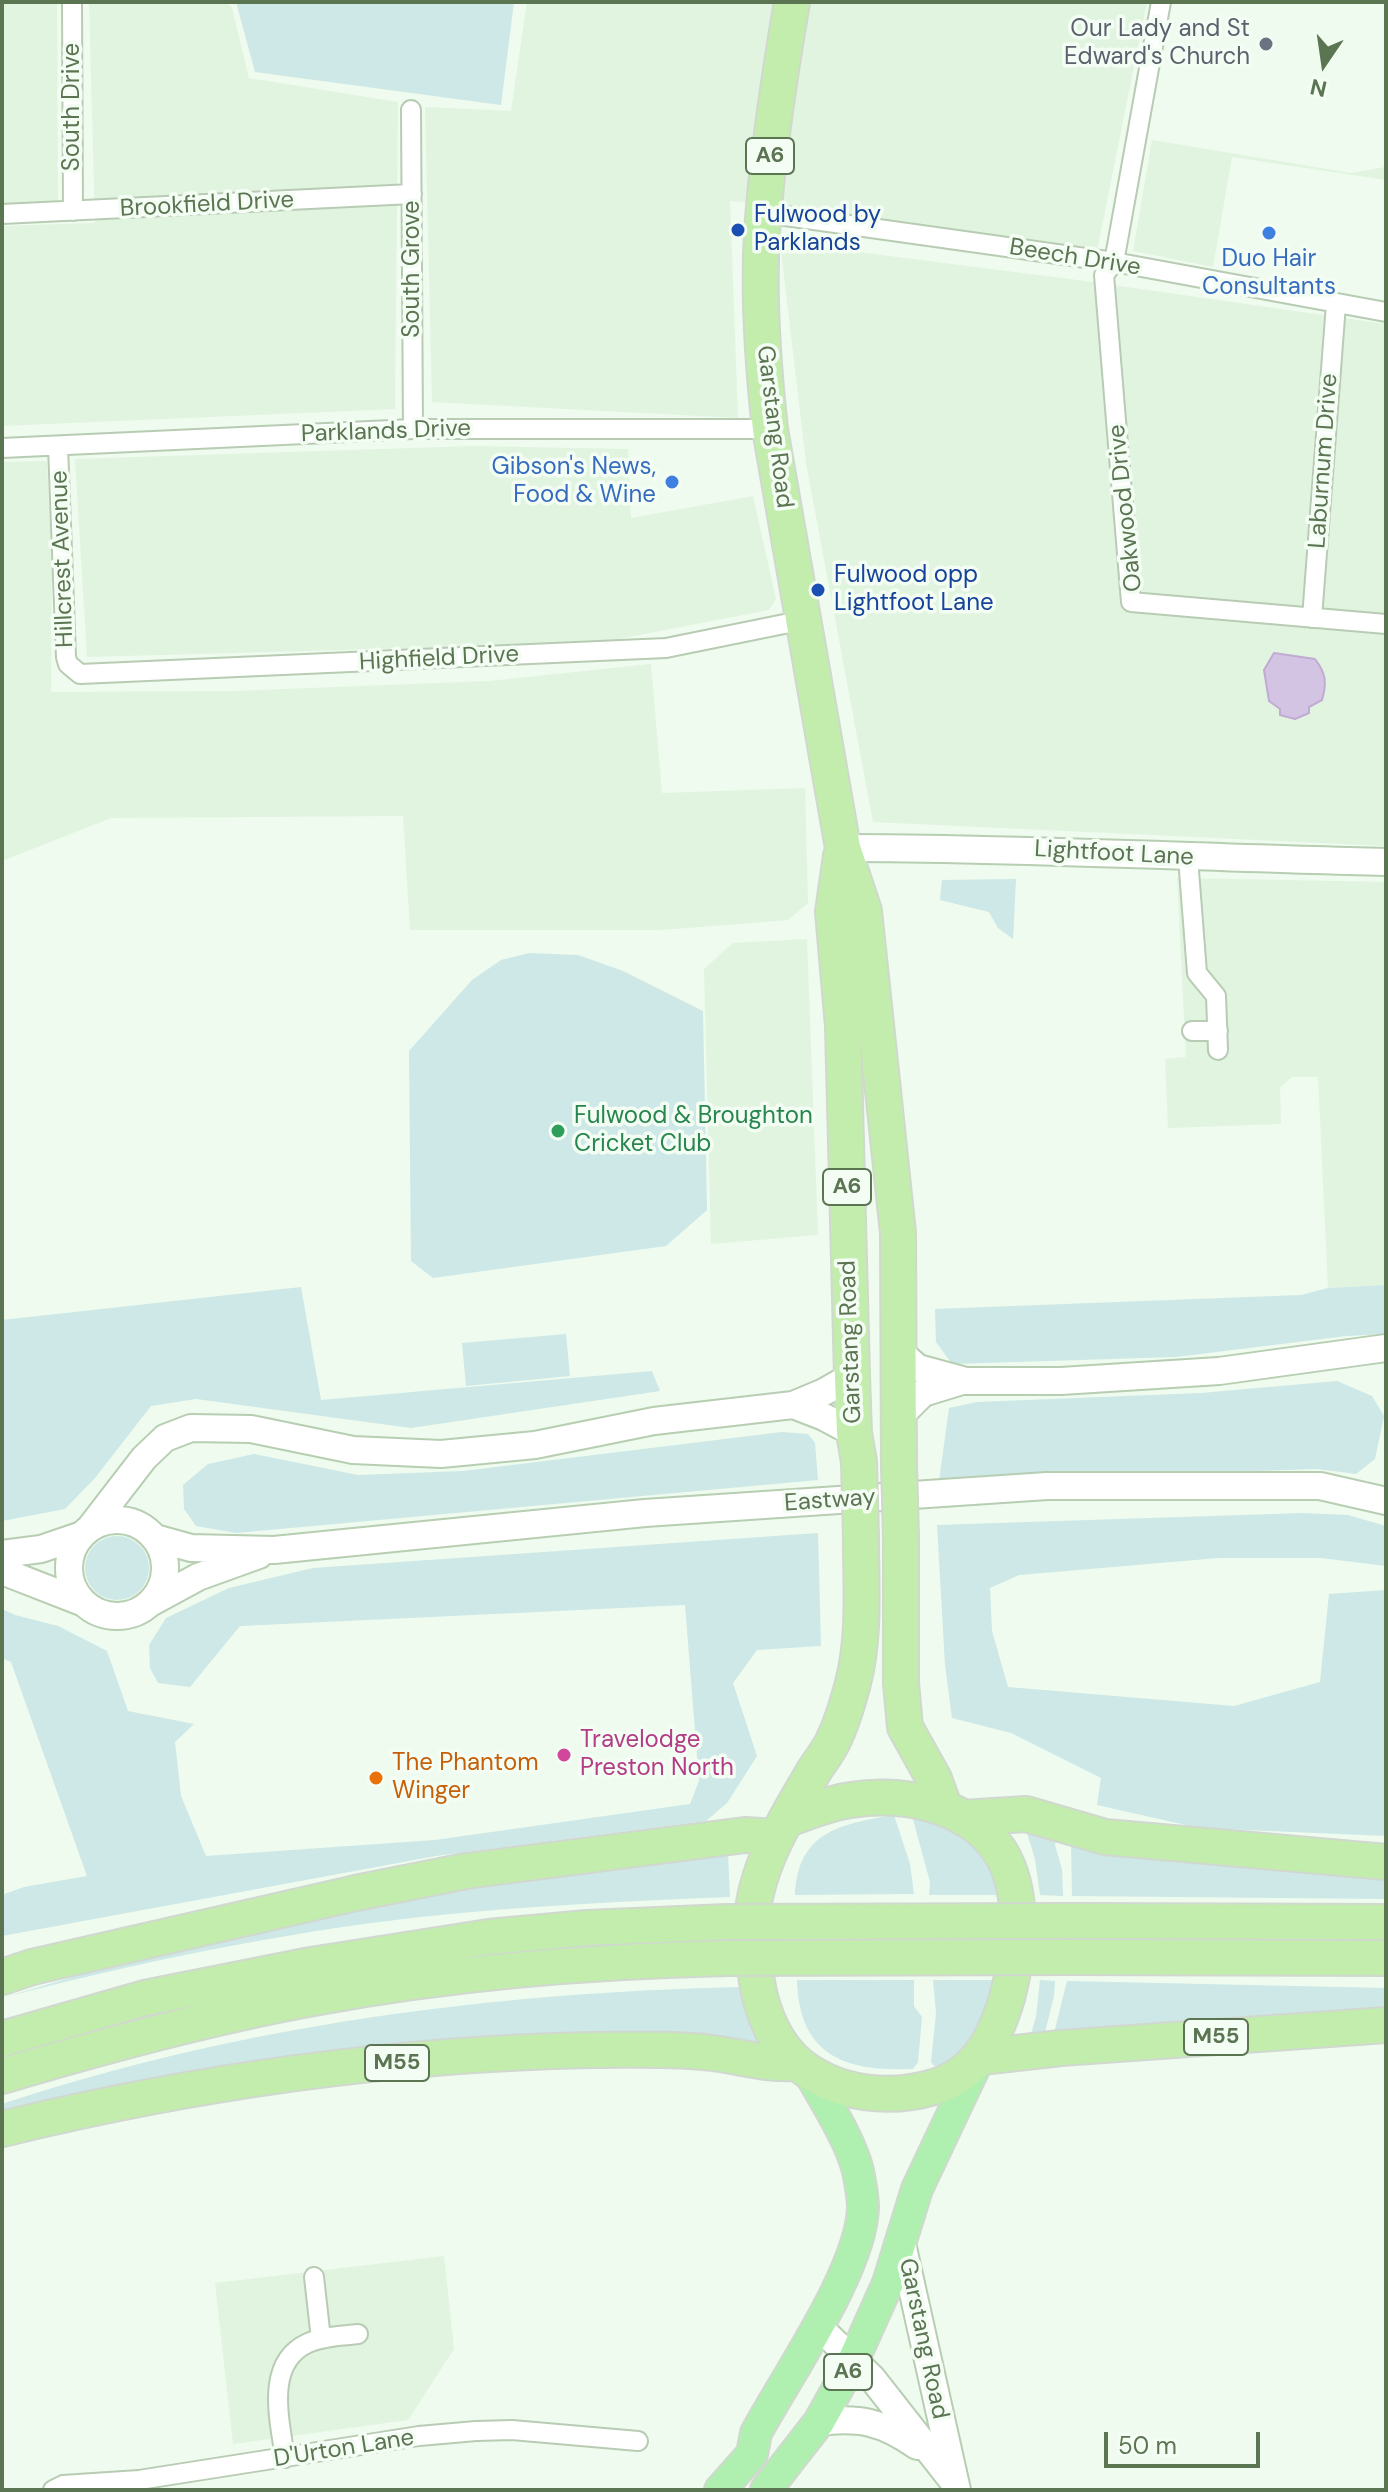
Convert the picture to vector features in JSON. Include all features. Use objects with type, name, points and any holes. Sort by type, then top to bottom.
[{"type":"highway","name":"Garstang Road","points":[[792,2],[764,213],[761,312],[770,429],[843,848],[864,911],[886,1108],[898,1233],[901,1683],[905,1727],[954,1813]]},
{"type":"highway","name":"Garstang Road","points":[[782,1828],[833,1743],[853,1682],[860,1642],[861,1538],[852,1376],[843,1026],[833,912],[843,848]]},
{"type":"highway","name":"A6","points":[[897,1798],[925,1802],[954,1813],[982,1831],[1000,1851],[1011,1876],[1017,1907],[1016,1950],[1010,1986],[1002,2013],[979,2060],[956,2078],[939,2086],[892,2095],[863,2093],[835,2085],[803,2068],[778,2040],[759,1994],[752,1942],[753,1910],[759,1884],[782,1828],[834,1804],[897,1798]]},
{"type":"highway","points":[[954,1813],[1026,1814],[1105,1837],[1386,1862]]},
{"type":"highway","points":[[2,1977],[32,1967],[466,1871],[782,1828]]},
{"type":"highway","points":[[2,2039],[145,1998],[311,1965],[489,1937],[587,1928],[727,1922],[1386,1922]]},
{"type":"highway","points":[[2,2018],[127,1982],[385,1933],[489,1937]]},
{"type":"highway","points":[[2,2076],[140,2037],[318,1997],[557,1966],[728,1958],[1386,1958]]},
{"type":"highway","name":"M55","points":[[979,2060],[1047,2050],[1386,2025]]},
{"type":"highway","name":"M55","points":[[2,2129],[55,2116],[251,2081],[418,2060],[622,2051],[714,2053],[803,2068]]},
{"type":"main road","name":"Lightfoot Lane","points":[[843,848],[1028,849],[1188,858],[1386,862]]},
{"type":"main road","points":[[897,1350],[918,1368],[966,1381],[1061,1381],[1219,1371],[1386,1348]]},
{"type":"main road","points":[[84,1603],[72,1585],[71,1553],[144,1458],[165,1438],[191,1428],[251,1429],[353,1450],[441,1454],[535,1445],[654,1421],[793,1405],[852,1376]]},
{"type":"main road","points":[[899,1417],[923,1393],[966,1381]]},
{"type":"main road","points":[[793,1405],[824,1417],[856,1447]]},
{"type":"main road","points":[[2,1571],[84,1603],[96,1611],[117,1616],[132,1614],[149,1604],[160,1590],[165,1572],[164,1554],[141,1516],[138,1498],[144,1458]]},
{"type":"main road","name":"Eastway","points":[[152,1535],[191,1548],[274,1550],[645,1513],[1047,1486],[1320,1486],[1386,1501]]},
{"type":"main road","points":[[2,1554],[41,1549],[107,1521],[125,1520],[152,1535]]},
{"type":"main road","name":"Eastway","points":[[149,1604],[198,1577],[274,1550]]},
{"type":"main road","name":"Garstang Road","points":[[952,2481],[901,2239],[917,2189],[979,2060]]},
{"type":"main road","name":"A6","points":[[720,2490],[752,2454],[756,2433],[818,2326],[858,2234],[863,2208],[858,2168],[835,2118],[803,2068]]},
{"type":"main road","name":"A6","points":[[766,2490],[819,2422],[853,2361],[888,2283],[901,2239]]},
{"type":"main road","name":"Garstang Road","points":[[818,2326],[882,2390],[952,2481]]},
{"type":"main road","points":[[819,2422],[854,2420],[879,2424],[906,2438],[952,2481]]},
{"type":"street","name":"South Drive","points":[[72,2],[73,211]]},
{"type":"street","points":[[1114,262],[1161,2]]},
{"type":"street","name":"South Grove","points":[[411,110],[413,429]]},
{"type":"street","name":"Brookfield Drive","points":[[2,214],[412,194]]},
{"type":"street","name":"Beech Drive","points":[[764,213],[1114,262],[1386,312]]},
{"type":"street","name":"Oakwood Drive","points":[[1114,262],[1104,275],[1131,602],[1386,624]]},
{"type":"street","name":"Laburnum Drive","points":[[1312,618],[1336,304]]},
{"type":"street","name":"Parklands Drive","points":[[2,448],[413,429],[770,429]]},
{"type":"street","name":"Hillcrest Avenue","points":[[58,446],[66,657],[73,670]]},
{"type":"street","name":"Highfield Drive","points":[[73,670],[88,675],[666,648],[804,620]]},
{"type":"street","points":[[1188,858],[1197,973],[1216,996],[1218,1050]]},
{"type":"street","points":[[1192,1031],[1218,1031]]},
{"type":"street","points":[[314,2277],[321,2339]]},
{"type":"street","points":[[285,2458],[278,2405],[280,2379],[290,2358],[308,2343],[358,2334]]},
{"type":"street","name":"D'Urton Lane","points":[[53,2490],[63,2485],[139,2480],[419,2436],[488,2430],[638,2441]]},
{"type":"shaded area","points":[[2,2],[57,2],[58,204],[2,205]]},
{"type":"shaded area","points":[[89,2],[228,2],[249,78],[398,102],[395,409],[2,426],[2,226],[95,223]]},
{"type":"shaded area","points":[[236,2],[514,2],[501,105],[255,72]]},
{"type":"shaded area","points":[[527,2],[1147,2],[1097,251],[730,201],[738,418],[432,402],[425,107],[511,111]]},
{"type":"shaded area","points":[[1152,140],[1351,173],[1385,167],[1386,159],[1386,180],[1232,157],[1213,267],[1133,251]]},
{"type":"shaded area","points":[[780,242],[1386,324],[1386,846],[873,822],[806,463]]},
{"type":"shaded area","points":[[474,446],[628,449],[631,518],[753,496],[776,599],[769,610],[598,643],[87,657],[75,459]]},
{"type":"shaded area","points":[[47,461],[52,566],[51,692],[235,691],[489,681],[651,664],[662,793],[805,788],[808,903],[788,920],[662,930],[410,930],[403,816],[111,818],[2,861],[2,462]]},
{"type":"shaded area","points":[[1274,653],[1315,659],[1319,664],[1325,683],[1324,694],[1322,700],[1309,707],[1309,713],[1295,719],[1280,715],[1280,709],[1269,701],[1264,670]]},
{"type":"shaded area","points":[[1177,878],[1386,882],[1386,1285],[1328,1288],[1318,1077],[1292,1077],[1280,1087],[1281,1124],[1168,1128],[1165,1059],[1186,1057]]},
{"type":"shaded area","points":[[1016,879],[1013,939],[998,928],[989,912],[940,900],[942,880]]},
{"type":"shaded area","points":[[807,939],[818,1235],[711,1244],[704,969],[733,943]]},
{"type":"shaded area","name":"Fulwood & Broughton Cricket Club","points":[[529,953],[578,955],[623,971],[703,1011],[707,1210],[666,1246],[433,1278],[411,1261],[409,1051],[472,980],[501,960]]},
{"type":"shaded area","points":[[1386,1285],[1386,1334],[1176,1357],[952,1364],[936,1342],[935,1309],[1301,1295],[1328,1288]]},
{"type":"shaded area","points":[[301,1287],[321,1400],[652,1371],[660,1391],[411,1428],[196,1399],[151,1406],[95,1478],[65,1509],[2,1521],[2,1320]]},
{"type":"shaded area","points":[[566,1334],[570,1376],[466,1386],[462,1343]]},
{"type":"shaded area","points":[[1337,1381],[1372,1396],[1384,1416],[1375,1459],[1356,1474],[1317,1469],[939,1481],[949,1408],[977,1402],[1201,1393]]},
{"type":"shaded area","points":[[782,1432],[808,1434],[815,1443],[818,1480],[236,1533],[196,1526],[184,1509],[183,1485],[208,1464],[254,1454],[358,1475],[463,1471]]},
{"type":"shaded area","points":[[1302,1513],[1348,1515],[1386,1526],[1386,1566],[1321,1558],[1219,1558],[1019,1575],[990,1588],[992,1631],[1008,1687],[1234,1706],[1320,1682],[1329,1594],[1386,1590],[1386,1836],[1199,1828],[1097,1805],[1101,1778],[1011,1733],[952,1718],[945,1665],[937,1525]]},
{"type":"shaded area","points":[[818,1533],[821,1646],[757,1650],[733,1683],[757,1756],[727,1803],[706,1821],[436,1856],[2,1936],[2,1895],[24,1887],[87,1876],[11,1662],[2,1658],[2,1609],[58,1626],[107,1651],[128,1711],[194,1724],[175,1742],[181,1796],[206,1856],[435,1840],[690,1804],[699,1781],[685,1605],[240,1626],[190,1687],[158,1683],[150,1668],[149,1645],[166,1618],[229,1588],[313,1568]]},
{"type":"shaded area","points":[[117,1536],[135,1542],[143,1550],[149,1568],[143,1586],[135,1594],[117,1600],[99,1594],[91,1586],[85,1568],[91,1550],[99,1542]]},
{"type":"shaded area","points":[[911,1812],[971,1831],[995,1878],[996,1895],[929,1895],[930,1882]]},
{"type":"shaded area","points":[[894,1815],[910,1864],[914,1894],[795,1895],[804,1857],[826,1834],[857,1822]]},
{"type":"shaded area","points":[[1024,1823],[1057,1835],[1055,1845],[1062,1869],[1063,1896],[1040,1895],[1035,1859]]},
{"type":"shaded area","points":[[1071,1845],[1386,1870],[1386,1899],[1072,1896]]},
{"type":"shaded area","points":[[728,1855],[730,1897],[459,1913],[314,1931],[105,1972],[2,1998],[127,1961],[228,1936],[435,1893],[646,1861]]},
{"type":"shaded area","points":[[797,1980],[914,1980],[914,2006],[922,2017],[918,2062],[913,2069],[867,2067],[831,2054],[817,2042],[807,2026],[800,2006]]},
{"type":"shaded area","points":[[933,1980],[996,1980],[981,2038],[948,2064],[935,2067],[931,2062],[936,2013]]},
{"type":"shaded area","points":[[1040,1980],[1055,1981],[1054,1996],[1043,2040],[1028,2043],[1036,2017]]},
{"type":"shaded area","points":[[1067,1981],[1386,1988],[1386,2017],[1052,2041]]},
{"type":"shaded area","points":[[745,1987],[761,2056],[717,2043],[2,2117],[2,2104],[92,2076],[276,2034],[463,2005],[651,1990]]},
{"type":"shaded area","points":[[444,2256],[454,2349],[408,2420],[233,2444],[215,2283]]},
{"type":"place","name":"Our Lady and St Edward's Church","points":[[1266,44]]},
{"type":"place","name":"Fulwood by Parklands","points":[[738,230]]},
{"type":"place","name":"Duo Hair Consultants","points":[[1269,233]]},
{"type":"place","name":"Gibson's News, Food & Wine","points":[[672,482]]},
{"type":"place","name":"Fulwood opp Lightfoot Lane","points":[[818,590]]},
{"type":"place","name":"Fulwood & Broughton Cricket Club","points":[[558,1131]]},
{"type":"place","name":"Travelodge Preston North","points":[[564,1755]]},
{"type":"place","name":"The Phantom Winger","points":[[376,1778]]}]
